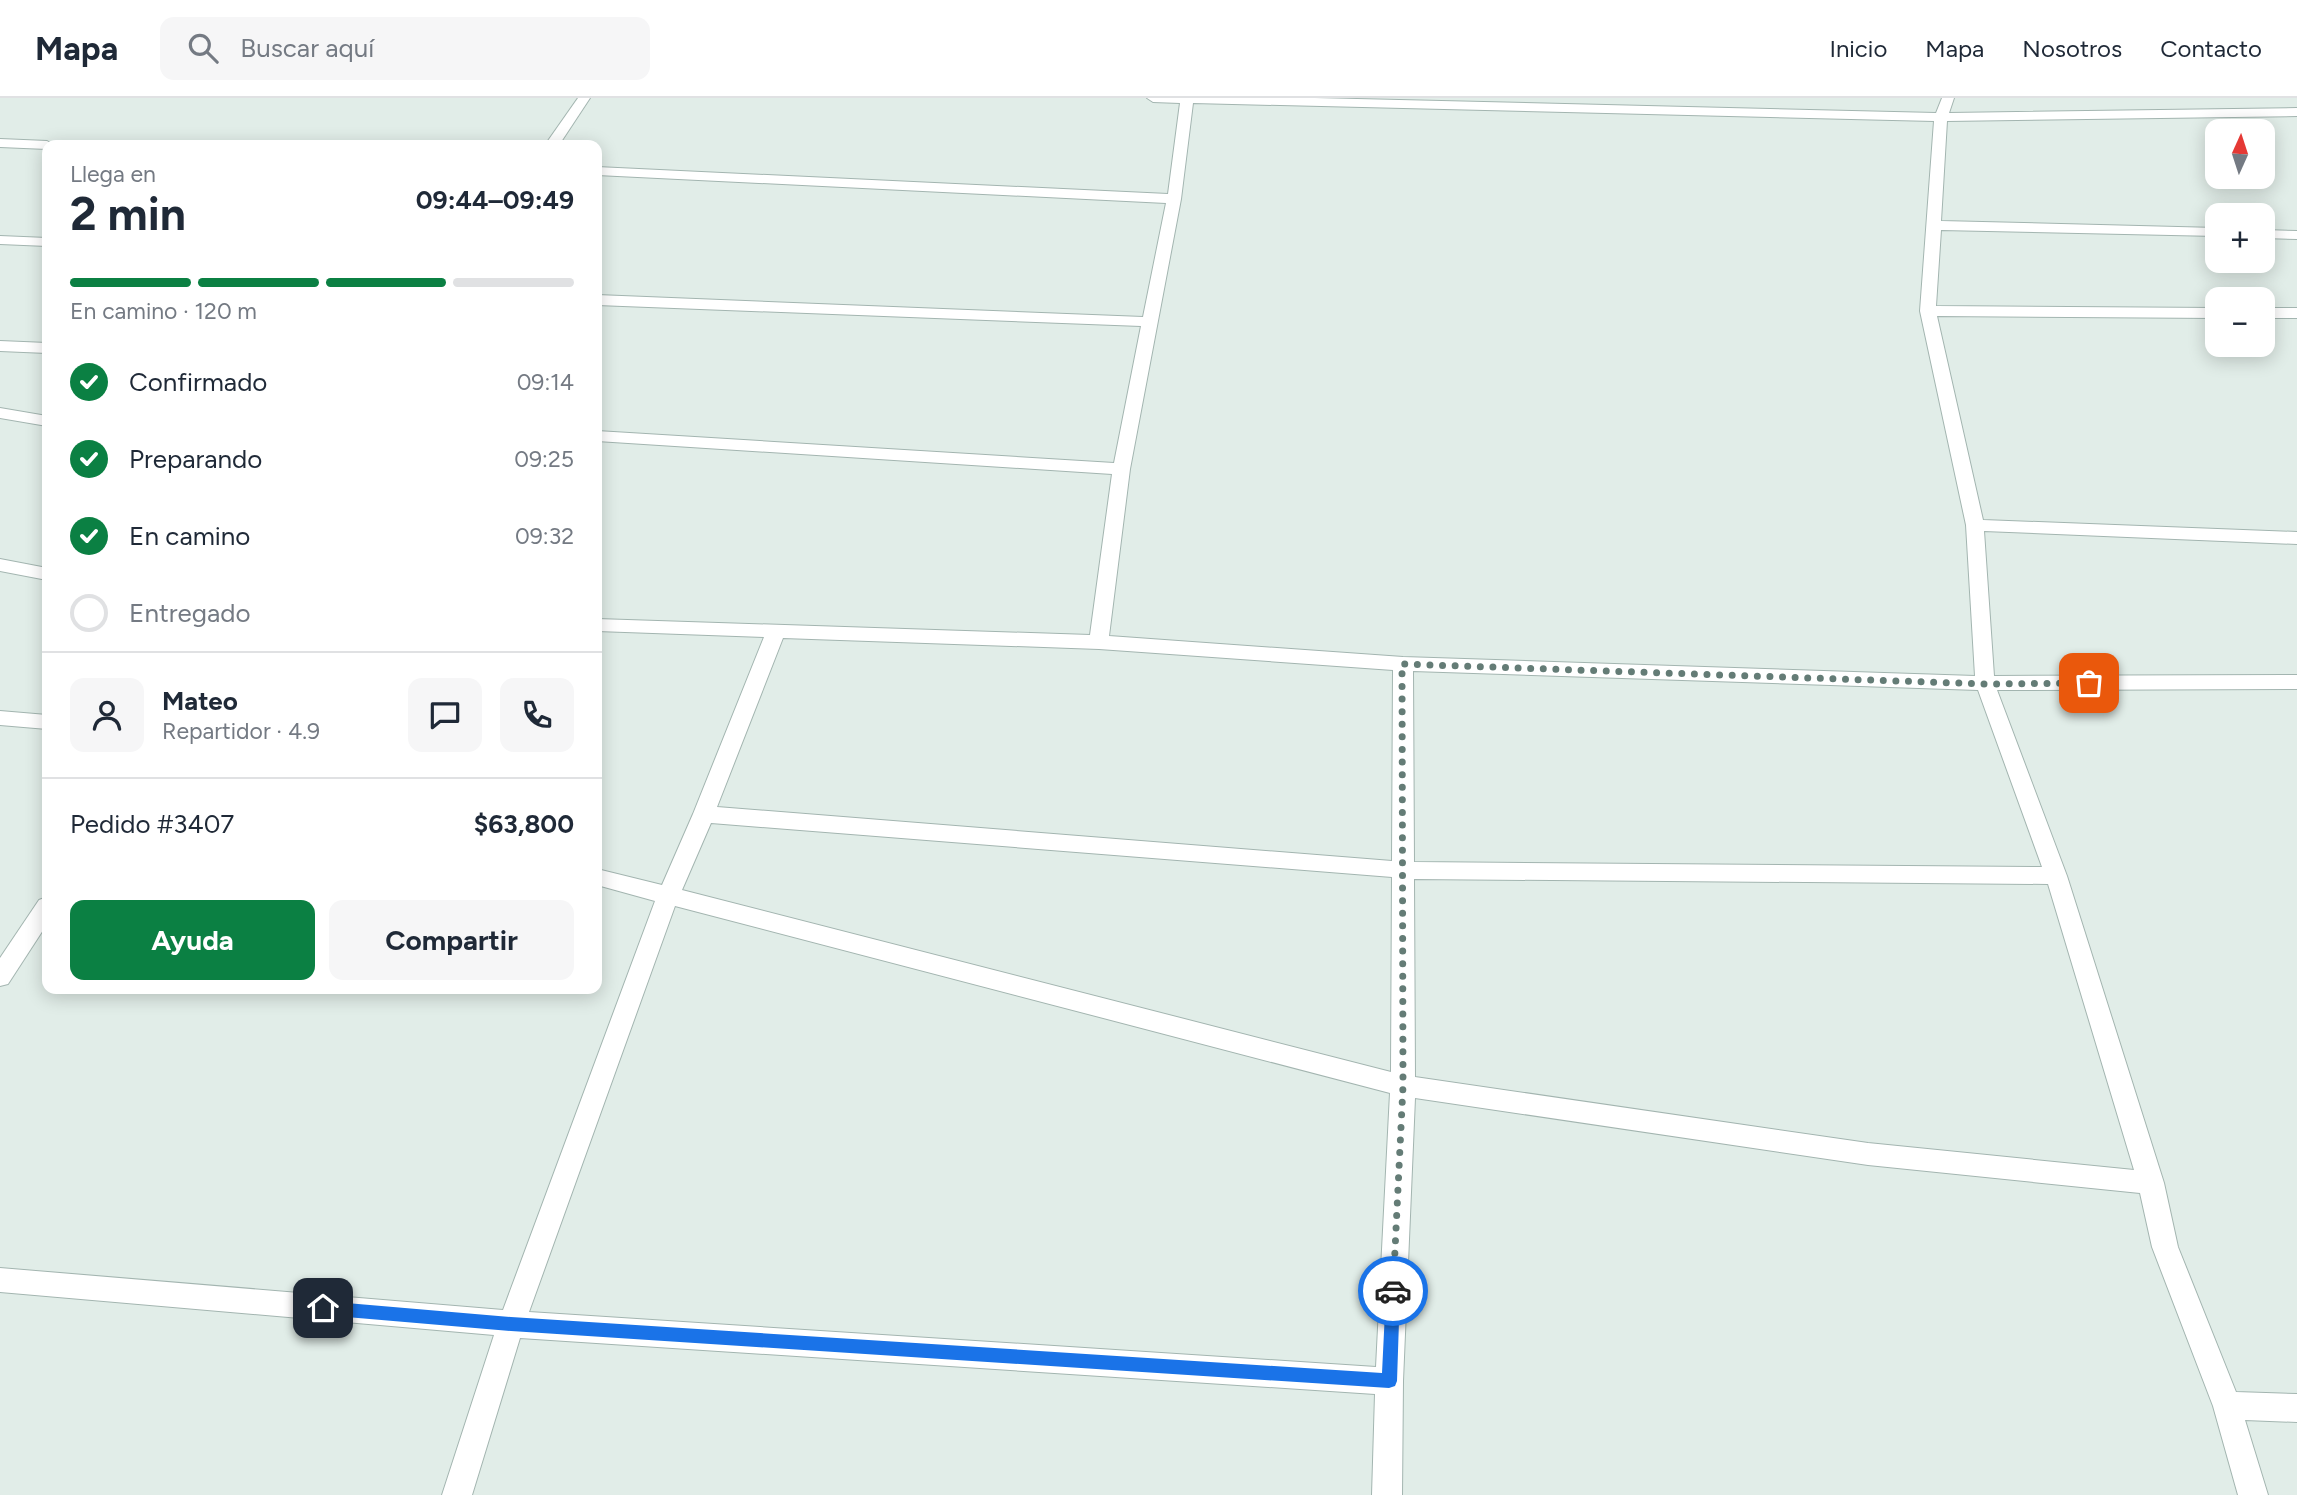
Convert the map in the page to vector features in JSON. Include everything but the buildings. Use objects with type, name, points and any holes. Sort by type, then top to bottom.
[{"type":"street","points":[[555,140],[584,98]]},
{"type":"street","points":[[1153,98],[1941,117],[2297,113]]},
{"type":"street","points":[[1099,642],[1121,469],[1174,199],[1187,98]]},
{"type":"street","points":[[1948,98],[1941,117],[1928,311],[1975,525],[1985,684],[2056,876],[2151,1183],[2165,1247],[2227,1406],[2253,1495]]},
{"type":"street","points":[[2293,98],[2297,102]]},
{"type":"street","points":[[0,143],[42,145]]},
{"type":"street","points":[[602,171],[1174,199]]},
{"type":"street","points":[[1933,225],[2205,232]]},
{"type":"street","points":[[2275,234],[2297,235]]},
{"type":"street","points":[[0,240],[42,242]]},
{"type":"street","points":[[602,300],[1149,321]]},
{"type":"street","points":[[1928,311],[2205,313]]},
{"type":"street","points":[[2275,313],[2297,313]]},
{"type":"street","points":[[0,346],[42,348]]},
{"type":"street","points":[[0,413],[42,420]]},
{"type":"street","points":[[602,436],[1121,469]]},
{"type":"street","points":[[1975,525],[2297,538]]},
{"type":"street","points":[[0,565],[42,573]]},
{"type":"street","points":[[602,625],[1099,642],[1402,664],[1985,684],[2297,682]]},
{"type":"street","points":[[457,1495],[511,1324],[667,896],[704,814],[776,631]]},
{"type":"street","points":[[1387,1495],[1389,1381],[1403,1086],[1402,664]]},
{"type":"street","points":[[0,718],[42,722]]},
{"type":"street","points":[[704,814],[1404,870],[2056,876]]},
{"type":"street","points":[[602,878],[1403,1086],[1868,1154],[2151,1183]]},
{"type":"street","points":[[0,977],[42,914]]},
{"type":"street","points":[[0,1280],[511,1324],[1389,1381]]},
{"type":"street","points":[[2227,1406],[2297,1408]]},
{"type":"way so far","points":[[1393,1291],[1403,1086],[1402,664],[1985,684],[2089,683]]},
{"type":"route","points":[[323,1308],[511,1324],[1389,1381],[1393,1291]]}]
